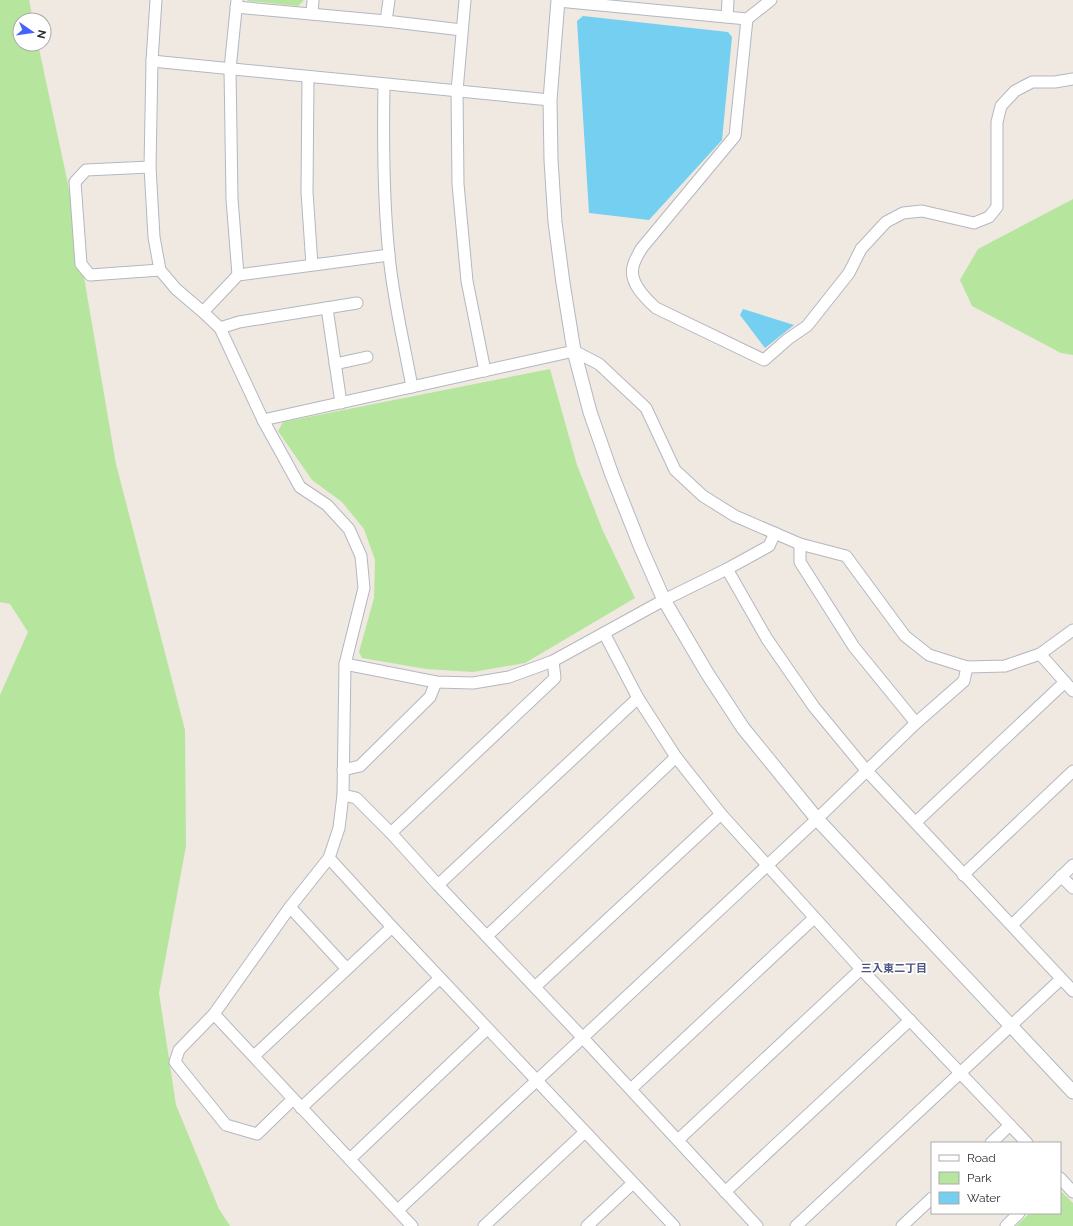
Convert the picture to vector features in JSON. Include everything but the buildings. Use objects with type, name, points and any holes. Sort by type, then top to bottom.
[{"type":"street","points":[[156,0],[152,61],[150,167],[154,237],[160,270],[176,289],[220,328],[263,420],[300,487],[327,505],[349,529],[361,556],[364,588],[345,664],[343,795],[339,828],[329,858],[290,907],[214,1014],[180,1050],[175,1062],[226,1125],[257,1134],[293,1099]]},
{"type":"street","points":[[312,14],[313,0]]},
{"type":"street","points":[[386,21],[388,0]]},
{"type":"street","points":[[465,0],[457,91],[458,184],[467,281],[485,370]]},
{"type":"street","points":[[727,17],[728,0]]},
{"type":"street","points":[[772,0],[747,19],[643,5],[558,1],[550,100],[550,160],[562,283],[574,351],[590,412],[612,475],[641,548],[664,600],[707,673],[743,728],[817,819],[1073,1092]]},
{"type":"street","points":[[238,275],[232,199],[230,69],[237,4],[312,14],[462,30]]},
{"type":"street","points":[[747,19],[735,136],[641,249],[632,268],[634,280],[644,297],[656,308],[764,360],[788,339],[807,326],[849,273],[861,249],[886,222],[903,214],[922,211],[974,223],[989,217],[997,207],[997,122],[1001,106],[1015,91],[1032,82],[1055,82],[1073,79]]},
{"type":"street","points":[[152,61],[384,85],[550,100]]},
{"type":"street","points":[[308,77],[307,192],[312,265]]},
{"type":"street","points":[[384,85],[382,151],[389,255],[412,387]]},
{"type":"street","points":[[150,167],[86,170],[75,182],[81,264],[90,274],[160,270]]},
{"type":"street","points":[[203,312],[238,275],[389,255]]},
{"type":"street","points":[[220,328],[239,322],[357,303]]},
{"type":"street","points":[[326,308],[341,402]]},
{"type":"street","points":[[263,420],[574,351],[599,364],[646,408],[675,470],[703,496],[735,516],[800,544],[846,556],[905,636],[929,655],[967,667],[1005,666],[1040,654],[1073,630]]},
{"type":"street","points":[[335,364],[366,357]]},
{"type":"street","points":[[345,664],[436,682],[473,683],[510,676],[553,661],[664,600],[727,569],[769,546],[775,533]]},
{"type":"street","points":[[800,544],[800,562],[854,646],[916,723]]},
{"type":"street","points":[[727,569],[767,639],[814,707],[866,770],[1073,991]]},
{"type":"street","points":[[604,633],[638,698],[676,757],[721,814],[766,866],[861,969],[961,1072],[1026,1142]]},
{"type":"street","points":[[1040,654],[1073,691]]},
{"type":"street","points":[[391,833],[555,678],[553,661]]},
{"type":"street","points":[[398,1210],[817,819],[916,723],[964,681],[967,667]]},
{"type":"street","points":[[343,770],[360,766],[430,698],[436,682]]},
{"type":"street","points":[[916,822],[1065,682]]},
{"type":"street","points":[[438,885],[638,698]]},
{"type":"street","points":[[487,936],[676,757]]},
{"type":"street","points":[[963,875],[1073,771]]},
{"type":"street","points":[[343,795],[356,798],[391,833],[438,885],[536,986],[757,1226]]},
{"type":"street","points":[[536,986],[721,814]]},
{"type":"street","points":[[329,858],[487,1029],[674,1226]]},
{"type":"street","points":[[1012,925],[1073,865]]},
{"type":"street","points":[[1061,876],[1073,888]]},
{"type":"street","points":[[290,907],[347,969]]},
{"type":"street","points":[[631,1089],[814,918]]},
{"type":"street","points":[[254,1056],[392,927]]},
{"type":"street","points":[[678,1140],[861,969]]},
{"type":"street","points":[[301,1108],[440,978]]},
{"type":"street","points":[[796,1226],[1061,979]]},
{"type":"street","points":[[214,1014],[412,1226]]},
{"type":"street","points":[[725,1192],[910,1020]]},
{"type":"street","points":[[350,1159],[487,1029]]},
{"type":"street","points":[[992,1142],[1010,1125]]},
{"type":"street","points":[[484,1226],[585,1132]]},
{"type":"street","points":[[1061,1179],[1073,1192]]},
{"type":"street","points":[[587,1226],[633,1183]]},
{"type":"street","points":[[902,1226],[931,1199]]},
{"type":"street","points":[[1006,1226],[1018,1214]]},
{"type":"green space","points":[[0,0],[29,0],[31,12],[12,12],[12,52],[40,52],[68,184],[116,464],[185,730],[186,846],[159,993],[176,1105],[219,1209],[230,1226],[0,1226],[0,695],[28,632],[10,604],[0,602]]},
{"type":"green space","points":[[247,0],[304,0],[298,6]]},
{"type":"green space","points":[[1073,199],[1073,355],[1061,353],[972,306],[960,280],[978,249]]},
{"type":"green space","points":[[550,369],[577,465],[603,531],[635,598],[525,663],[473,672],[426,669],[362,658],[359,652],[374,598],[375,560],[364,529],[342,502],[312,480],[278,431],[283,422]]},
{"type":"green space","points":[[1061,1192],[1073,1203],[1073,1226],[1016,1226],[1029,1214],[1061,1214]]},
{"type":"water","points":[[583,16],[728,32],[732,37],[722,140],[649,220],[589,213],[577,21]]},
{"type":"water","points":[[743,309],[794,325],[765,348],[740,315]]},
{"type":"district","name":"三入東二丁目","points":[[894,968]]}]
